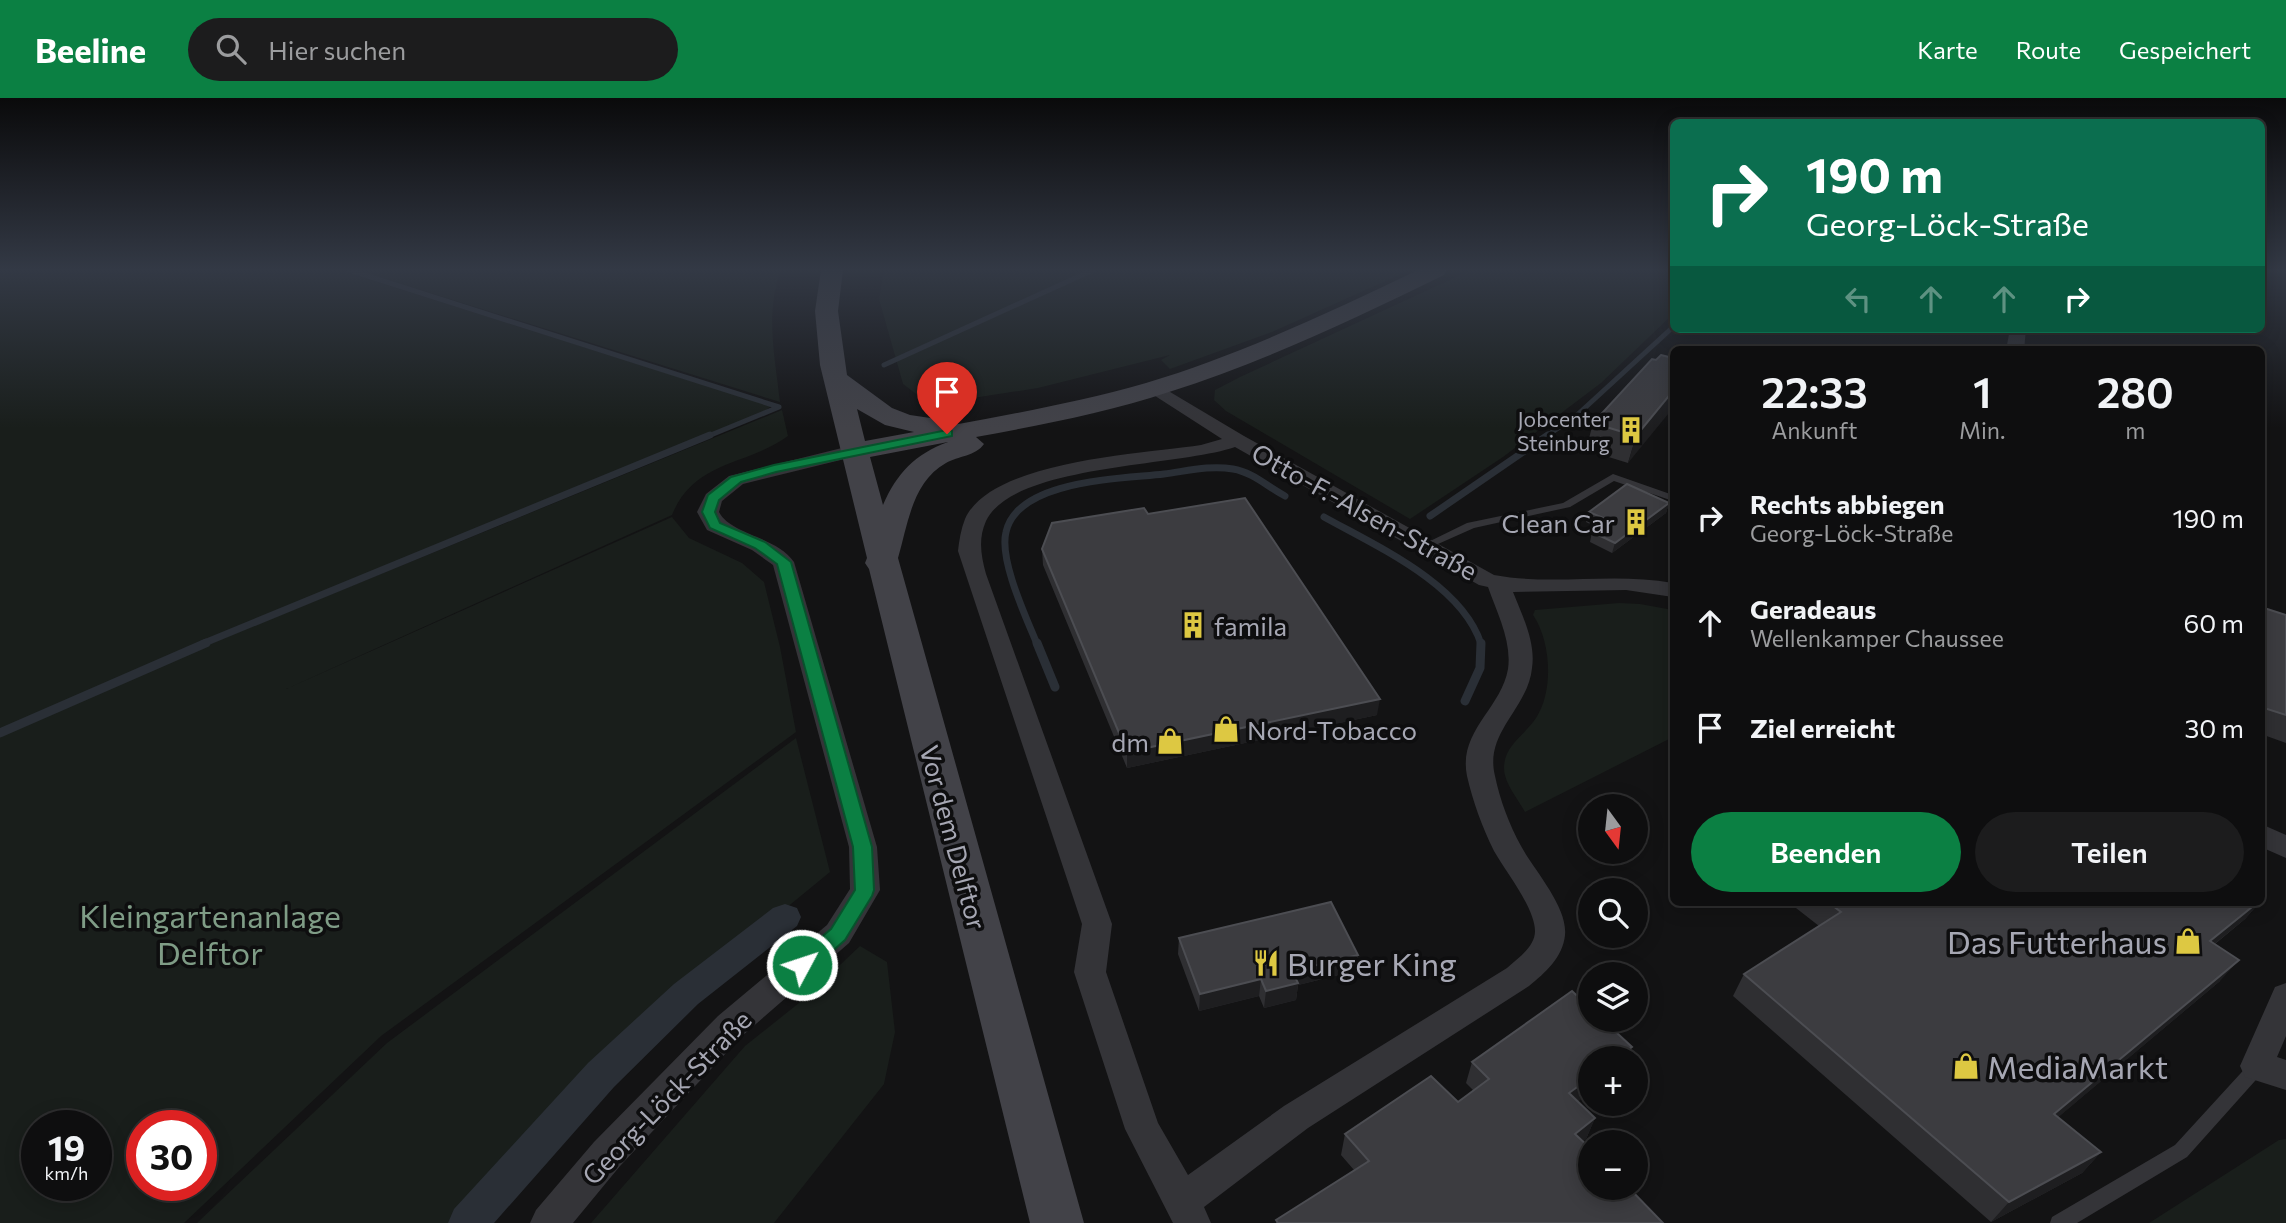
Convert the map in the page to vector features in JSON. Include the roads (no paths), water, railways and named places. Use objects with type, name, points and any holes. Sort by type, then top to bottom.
[{"type":"main road","name":"Vor dem Delftor","points":[[826,322],[835,378],[881,564],[1057,1223]]},
{"type":"main road","points":[[854,451],[1046,415],[1155,388],[1324,322]]},
{"type":"main road","points":[[835,378],[868,408],[907,425],[942,427],[1046,415]]},
{"type":"main road","points":[[881,564],[907,482],[917,470],[934,458],[1046,415]]},
{"type":"street","name":"Otto-F.-Alsen-Straße","points":[[1155,388],[1237,440],[1478,576],[1499,583],[1531,587],[1642,583],[1670,589]]},
{"type":"street","points":[[1237,440],[1201,451],[1050,472],[1022,482],[997,497],[982,512],[974,525],[969,547],[975,574],[1097,924],[1090,972],[1143,1129],[1188,1212],[1296,1117],[1518,977],[1536,962],[1549,940],[1548,922],[1541,902],[1519,869],[1492,813],[1479,769],[1478,750],[1489,726],[1516,684],[1520,670],[1519,646],[1499,583]]},
{"type":"street","name":"Georg-Löck-Straße","points":[[549,1223],[607,1154],[730,1026],[838,934],[865,890],[863,847],[783,562],[760,545],[715,525],[708,512],[713,498],[736,480],[854,451]]},
{"type":"street","points":[[2265,837],[2286,847]]},
{"type":"street","points":[[2272,1070],[2286,997]]},
{"type":"lane","points":[[1425,546],[1471,525],[1566,505],[1613,477],[1670,497]]},
{"type":"lane","points":[[2059,1223],[2181,1151],[2272,1070]]},
{"type":"waterway","points":[[514,322],[779,407],[706,437]]},
{"type":"waterway","points":[[884,365],[978,322]]},
{"type":"waterway","points":[[1545,437],[1576,416],[1670,330]]},
{"type":"waterway","points":[[202,644],[710,435]]},
{"type":"waterway","points":[[1430,516],[1548,435]]},
{"type":"waterway","points":[[1037,644],[1010,573],[1005,544],[1006,532],[1015,514],[1030,501],[1074,485],[1216,468],[1247,473],[1285,496]]},
{"type":"waterway","points":[[1324,517],[1392,554],[1437,585],[1456,603],[1471,623],[1481,644]]},
{"type":"waterway","points":[[0,733],[206,643]]},
{"type":"waterway","points":[[1037,643],[1055,687]]},
{"type":"waterway","points":[[1465,701],[1480,668],[1481,644]]},
{"type":"waterway","points":[[468,1223],[601,1075],[686,994],[785,917]]},
{"type":"place","name":"Jobcenter Steinburg","points":[[1631,430]]},
{"type":"place","name":"Clean Car","points":[[1636,522]]},
{"type":"place","name":"famila","points":[[1193,625]]},
{"type":"place","name":"Nord-Tobacco","points":[[1226,729]]},
{"type":"place","name":"dm","points":[[1170,741]]},
{"type":"place","name":"Das Futterhaus","points":[[2188,941]]},
{"type":"place","name":"Burger King","points":[[1266,963]]},
{"type":"place","name":"MediaMarkt","points":[[1966,1066]]},
{"type":"park label","name":"Kleingartenanlage Delftor","points":[[210,934]]}]
